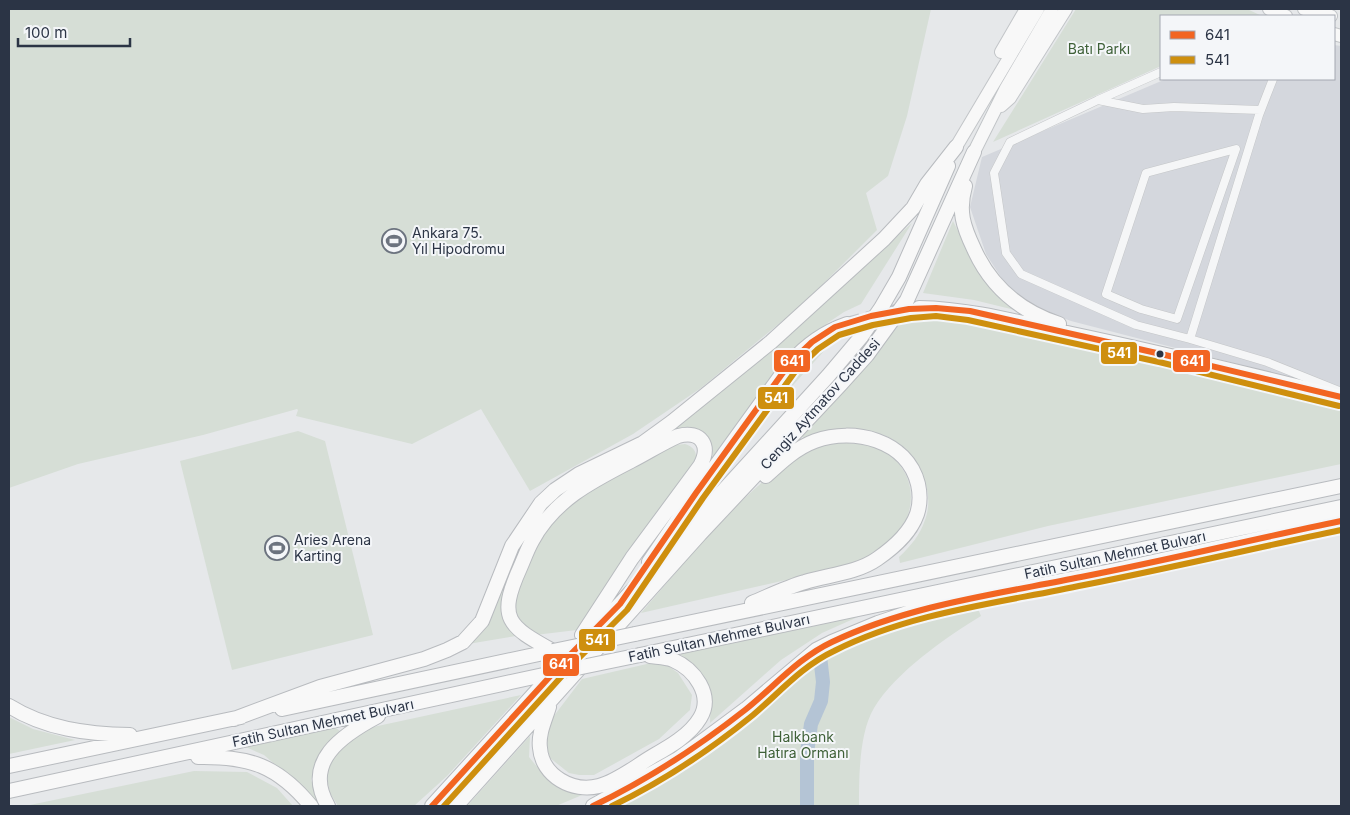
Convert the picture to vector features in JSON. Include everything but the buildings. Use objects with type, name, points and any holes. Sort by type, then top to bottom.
[{"type":"highway","points":[[234,719],[320,687],[424,660],[463,642],[482,622],[512,546],[541,503],[555,490],[579,474],[643,444],[722,383],[771,342],[900,224],[913,208],[927,184],[956,147]]},
{"type":"highway","name":"Cengiz Aytmatov Caddesi","points":[[565,660],[620,604],[828,376],[861,337],[899,277],[956,147]]},
{"type":"highway","points":[[974,152],[961,211],[968,239],[989,278],[1025,308],[1044,319],[1114,343]]},
{"type":"highway","name":"Cengiz Aytmatov Caddesi","points":[[456,806],[700,534],[867,355],[897,315],[917,280],[974,152]]},
{"type":"highway","points":[[919,308],[950,309],[980,313],[1341,397]]},
{"type":"highway","points":[[620,604],[696,492],[790,363],[800,352],[829,330],[847,324]]},
{"type":"highway","points":[[432,806],[565,660],[632,558],[705,458],[706,450],[704,445],[696,436],[685,434],[678,436],[582,487],[568,498],[540,528],[512,585],[507,606],[515,626],[522,633],[552,651]]},
{"type":"highway","points":[[700,534],[790,455],[810,443],[835,436],[872,438],[889,446],[901,454],[911,466],[918,488],[919,502],[917,514],[911,526],[904,536],[875,560],[860,567],[802,583],[719,617]]},
{"type":"highway","name":"Fatih Sultan Mehmet Bulvarı","points":[[9,766],[1341,486]]},
{"type":"highway","name":"Fatih Sultan Mehmet Bulvarı","points":[[9,791],[548,674],[1341,507]]},
{"type":"highway","points":[[916,610],[1106,572],[1341,520]]},
{"type":"highway","points":[[593,806],[678,759],[746,709],[816,650],[832,642],[946,599],[1007,585],[1046,570]]},
{"type":"highway","points":[[550,703],[541,732],[539,746],[542,759],[557,778],[577,788],[601,786],[669,746],[687,733],[700,718],[704,706],[703,691],[698,680],[688,669],[672,659],[640,655]]},
{"type":"highway","points":[[422,806],[565,660]]},
{"type":"highway","points":[[9,706],[25,716],[50,726],[102,734],[154,736]]},
{"type":"highway","points":[[328,806],[320,785],[320,773],[329,751],[340,740],[362,724],[392,708]]},
{"type":"highway","points":[[167,757],[218,756],[250,762],[282,777],[299,791],[311,806]]},
{"type":"main road","name":"Cengiz Aytmatov Caddesi","points":[[964,133],[969,110],[973,102],[1026,9]]},
{"type":"main road","name":"Cengiz Aytmatov Caddesi","points":[[956,147],[1038,9]]},
{"type":"main road","name":"Cengiz Aytmatov Caddesi","points":[[974,152],[1006,88],[1052,9]]},
{"type":"main road","name":"Cengiz Aytmatov Caddesi","points":[[992,115],[1010,98],[1066,9]]},
{"type":"main road","points":[[1269,9],[1284,15]]},
{"type":"main road","points":[[1309,9],[1327,15]]},
{"type":"street","points":[[1160,72],[1010,142],[994,173],[1006,253],[1021,274],[1136,325],[1190,338],[1267,362],[1341,392]]},
{"type":"street","points":[[1190,338],[1260,110],[1273,80]]},
{"type":"street","points":[[1098,100],[1143,108],[1174,107],[1260,110]]},
{"type":"street","points":[[1236,150],[1177,320],[1140,309],[1106,294],[1146,173],[1236,150]]},
{"type":"street","points":[[1136,325],[1140,309]]},
{"type":"shaded area","points":[[1335,45],[1341,46],[1341,391],[1071,321],[1036,308],[1008,288],[986,254],[970,207],[982,157],[1164,80],[1335,80]]},
{"type":"green space","name":"Ankara 75. Yıl Hipodromu","points":[[9,9],[931,9],[907,116],[888,176],[866,193],[877,230],[804,303],[701,388],[633,434],[530,491],[481,409],[412,444],[296,416],[297,409],[203,435],[78,464],[9,488]]},
{"type":"green space","name":"Batı Parkı","points":[[1076,9],[1247,9],[1260,15],[1160,15],[1160,66],[993,142]]},
{"type":"green space","points":[[953,221],[971,257],[1019,311],[974,300],[923,293]]},
{"type":"green space","points":[[912,223],[861,304],[829,322],[802,344],[713,459],[712,445],[705,435],[682,430],[536,527],[506,623],[516,636],[468,644],[484,628],[517,550],[543,510],[561,492],[744,370]]},
{"type":"green space","points":[[910,311],[990,320],[1341,409],[1341,464],[1048,526],[900,563],[899,557],[911,545],[920,531],[928,507],[928,493],[924,480],[919,467],[911,455],[901,445],[877,433],[843,430],[805,439],[800,435],[864,368]]},
{"type":"green space","points":[[844,329],[733,451],[800,362],[821,342]]},
{"type":"green space","name":"Aries Arena Karting","points":[[298,431],[325,441],[373,635],[232,670],[180,461]]},
{"type":"green space","points":[[838,442],[873,446],[889,455],[905,473],[911,496],[910,508],[906,520],[890,543],[864,559],[848,566],[641,613],[738,504],[782,467],[805,451]]},
{"type":"green space","points":[[685,444],[696,453],[694,467],[577,630],[535,635],[524,628],[513,611],[514,591],[544,531],[581,493],[675,445]]},
{"type":"green space","name":"Halkbank Hatıra Ormanı","points":[[975,602],[981,616],[937,645],[908,669],[883,695],[874,708],[865,730],[863,743],[859,806],[600,806],[824,653],[843,643],[920,615]]},
{"type":"green space","points":[[860,616],[822,633],[781,660],[710,723],[710,699],[703,679],[695,668],[680,654]]},
{"type":"green space","points":[[651,663],[667,665],[678,673],[692,695],[690,710],[659,739],[594,775],[569,773],[550,758],[546,744],[547,725],[582,679]]},
{"type":"green space","points":[[521,695],[447,776],[414,806],[338,806],[330,793],[327,779],[329,763],[348,741],[373,727]]},
{"type":"green space","points":[[9,717],[33,729],[75,740],[9,754]]},
{"type":"green space","points":[[332,725],[340,731],[318,758],[311,780],[319,802],[323,806],[315,806],[294,781],[264,755],[241,745]]},
{"type":"green space","points":[[530,736],[529,757],[547,779],[562,789],[594,790],[556,806],[467,806]]},
{"type":"green space","points":[[194,771],[247,772],[277,788],[293,806],[25,806]]},
{"type":"waterway","points":[[807,806],[807,753],[811,724],[821,701],[823,682],[820,656]]},
{"type":"tunnel","points":[[847,324],[891,312],[919,308]]},
{"type":"transit line","name":"641","points":[[432,806],[565,660],[620,604],[696,493],[790,363],[812,342],[835,327],[871,316],[909,309],[936,308],[970,311],[1341,397]]},
{"type":"transit line","name":"541","points":[[444,806],[571,666],[627,610],[703,498],[797,369],[818,349],[839,335],[873,325],[911,318],[936,316],[968,320],[1159,362],[1339,406]]},
{"type":"transit line","name":"641","points":[[593,806],[652,774],[709,737],[745,710],[808,656],[832,642],[862,629],[954,602],[1341,521]]},
{"type":"transit line","name":"541","points":[[612,806],[649,787],[720,741],[753,715],[791,680],[822,657],[864,638],[894,627],[957,610],[1341,530]]},
{"type":"place","name":"Ankara 75. Yıl Hipodromu","points":[[394,241]]},
{"type":"place","name":"Aries Arena Karting","points":[[277,548]]}]
